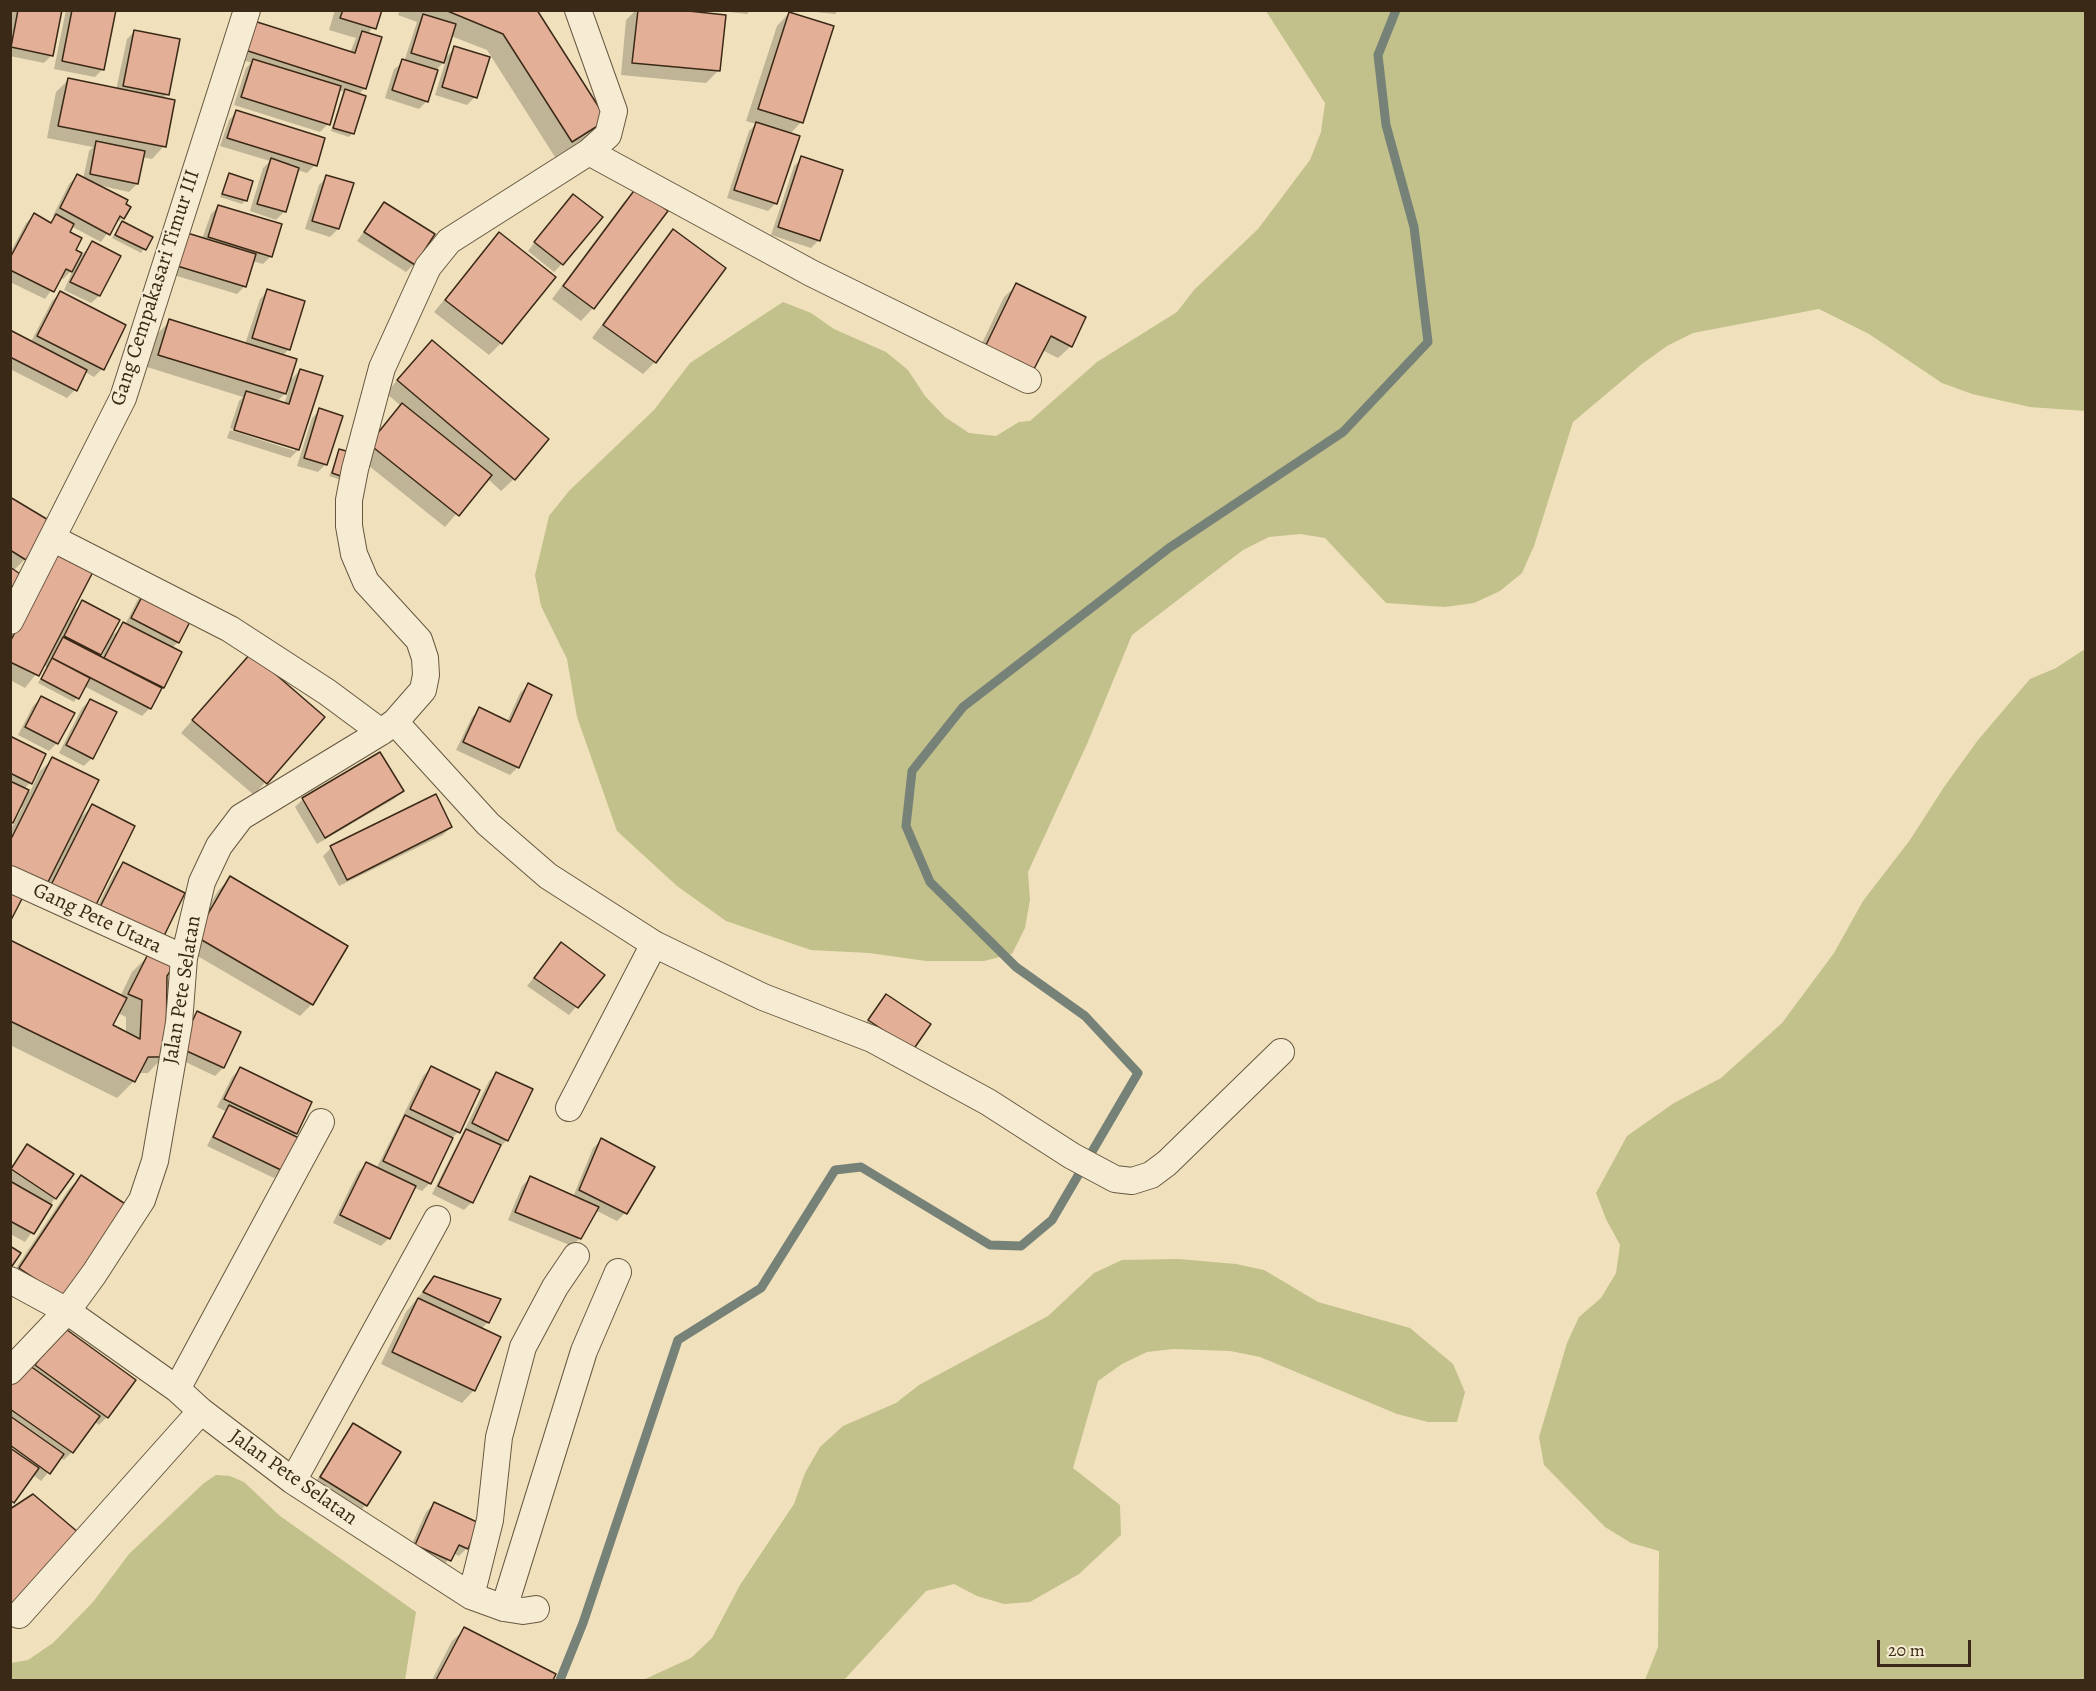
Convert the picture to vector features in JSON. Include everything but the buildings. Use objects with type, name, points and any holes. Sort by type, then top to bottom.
[{"type":"street","name":"Gang Cempakasari Timur III","points":[[10,621],[123,398],[247,10]]},
{"type":"street","name":"Jalan Pete Selatan","points":[[10,1371],[67,1311],[142,1200],[149,1183],[155,1161],[179,1023],[184,958],[202,882],[219,846],[242,817],[388,727],[423,690],[425,657],[419,640],[366,582],[354,554],[349,526],[349,500],[356,469],[382,368],[428,267],[449,241],[589,152],[608,135],[614,111],[578,10]]},
{"type":"street","points":[[589,152],[811,273],[1028,380]]},
{"type":"street","points":[[52,538],[230,629],[327,692],[388,727],[488,824],[548,876],[654,944],[763,997],[872,1039],[988,1102],[1072,1156],[1115,1179],[1132,1181],[1151,1175],[1167,1163],[1281,1052]]},
{"type":"street","name":"Gang Pete Utara","points":[[10,879],[184,958]]},
{"type":"street","points":[[569,1108],[654,944]]},
{"type":"street","points":[[177,1389],[321,1122]]},
{"type":"street","points":[[293,1481],[437,1220]]},
{"type":"street","points":[[471,1596],[490,1520],[499,1437],[523,1347],[555,1287],[576,1256]]},
{"type":"street","points":[[504,1608],[584,1351],[618,1272]]},
{"type":"street","name":"Jalan Pete Selatan","points":[[10,1280],[67,1311],[177,1389],[201,1411],[293,1481],[471,1596],[504,1608],[523,1611],[536,1609]]},
{"type":"street","points":[[19,1615],[201,1411]]},
{"type":"shaded area","points":[[1266,11],[2085,11],[2085,411],[2030,407],[1972,394],[1942,383],[1869,334],[1819,309],[1693,333],[1667,346],[1642,364],[1573,422],[1534,546],[1522,573],[1500,591],[1474,603],[1445,607],[1386,603],[1325,538],[1300,534],[1269,537],[1243,550],[1132,635],[1087,744],[1028,872],[1030,900],[1025,928],[1012,954],[984,961],[926,961],[869,953],[811,950],[726,921],[677,886],[617,831],[577,717],[567,659],[541,606],[535,575],[549,516],[569,491],[654,410],[690,363],[783,302],[811,313],[834,329],[886,352],[908,370],[925,396],[945,417],[969,433],[996,436],[1019,422],[1030,421],[1097,362],[1177,312],[1194,290],[1258,229],[1310,160],[1321,132],[1325,103]]},
{"type":"shaded area","points":[[2085,649],[2085,1680],[1645,1680],[1658,1647],[1659,1551],[1631,1543],[1605,1527],[1544,1465],[1539,1437],[1567,1343],[1579,1317],[1601,1298],[1616,1273],[1620,1245],[1606,1219],[1596,1193],[1627,1136],[1674,1103],[1721,1078],[1782,1023],[1834,953],[1863,901],[1910,840],[1978,740],[2030,679],[2056,668]]},
{"type":"shaded area","points":[[1179,1259],[1236,1264],[1264,1270],[1318,1302],[1410,1328],[1453,1364],[1465,1392],[1457,1422],[1428,1422],[1397,1414],[1260,1357],[1230,1351],[1173,1349],[1147,1352],[1122,1364],[1098,1381],[1073,1468],[1120,1505],[1121,1535],[1079,1574],[1030,1602],[1004,1604],[977,1596],[954,1584],[926,1591],[844,1680],[643,1680],[691,1658],[712,1638],[740,1585],[794,1504],[805,1473],[820,1447],[843,1426],[896,1403],[919,1385],[1048,1316],[1094,1273],[1122,1260]]},
{"type":"shaded area","points":[[216,1475],[230,1476],[244,1482],[280,1516],[416,1612],[405,1680],[11,1680],[11,1663],[28,1660],[53,1643],[93,1602],[129,1554],[204,1483]]},
{"type":"waterway","points":[[560,1680],[583,1623],[678,1340],[761,1288],[835,1170],[861,1167],[990,1245],[1021,1246],[1052,1220],[1138,1073],[1085,1016],[1016,967],[930,882],[906,826],[912,771],[963,707],[1169,548],[1343,432],[1428,342],[1414,227],[1386,125],[1378,55],[1396,10]]}]
